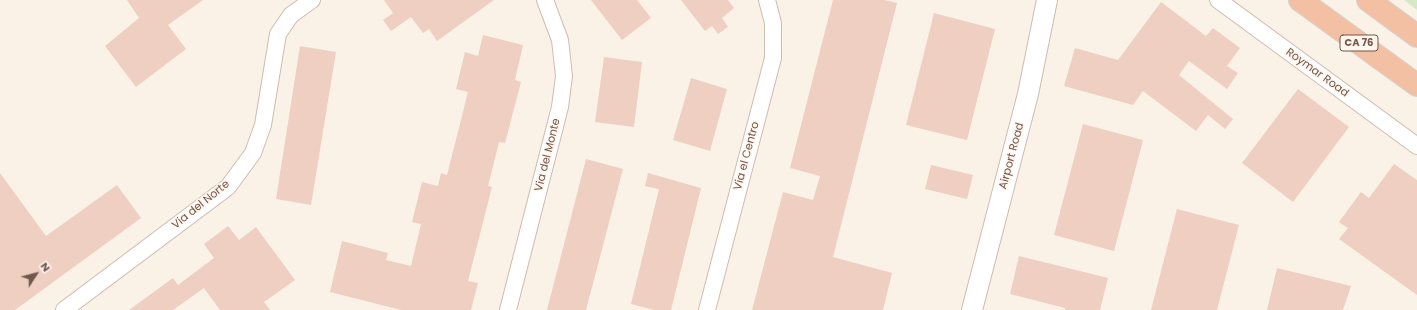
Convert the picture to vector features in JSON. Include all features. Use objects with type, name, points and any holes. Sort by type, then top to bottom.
[{"type":"highway","name":"CA 76","points":[[1300,0],[1417,85]]},
{"type":"highway","points":[[1368,0],[1417,36]]},
{"type":"street","name":"Via del Norte","points":[[64,310],[228,187],[253,153],[262,125],[278,34],[291,15],[312,0]]},
{"type":"street","name":"Via del Monte","points":[[508,310],[560,108],[564,76],[560,40],[545,0]]},
{"type":"street","name":"Via el Centro","points":[[707,310],[773,58],[773,23],[767,0]]},
{"type":"street","name":"Airport Road","points":[[972,310],[1028,94],[1047,0]]},
{"type":"street","name":"Roymar Road","points":[[1218,0],[1417,146]]},
{"type":"green space","points":[[1404,0],[1417,0],[1417,10]]},
{"type":"building","points":[[127,0],[203,0],[168,25],[186,49],[136,87],[105,46],[139,18]]},
{"type":"building","points":[[384,0],[494,0],[437,41],[429,29],[423,33],[411,17],[391,31],[383,20],[393,13]]},
{"type":"building","points":[[591,0],[637,0],[651,18],[622,40]]},
{"type":"building","points":[[681,0],[728,0],[734,8],[722,18],[728,27],[718,34],[712,26],[705,31]]},
{"type":"building","points":[[833,0],[885,0],[897,3],[833,257],[892,273],[883,310],[752,310],[783,192],[813,200],[820,176],[790,168]]},
{"type":"building","points":[[1161,2],[1206,36],[1213,28],[1240,48],[1227,66],[1238,73],[1227,89],[1189,61],[1179,75],[1233,119],[1225,129],[1208,115],[1196,131],[1143,91],[1133,105],[1064,86],[1075,48],[1118,60]]},
{"type":"building","points":[[934,13],[995,29],[967,140],[906,125]]},
{"type":"building","points":[[483,35],[523,45],[515,80],[521,82],[505,143],[499,142],[488,186],[492,187],[468,281],[478,283],[471,310],[401,310],[330,292],[342,241],[388,253],[386,260],[411,266],[421,224],[412,222],[422,182],[438,186],[441,173],[447,175],[468,92],[456,89],[465,52],[478,56]]},
{"type":"building","points":[[300,46],[336,52],[311,205],[276,199]]},
{"type":"building","points":[[604,57],[642,62],[634,127],[595,122]]},
{"type":"building","points":[[691,78],[727,89],[710,151],[673,140]]},
{"type":"building","points":[[1298,89],[1349,127],[1293,202],[1242,163]]},
{"type":"building","points":[[1083,124],[1143,140],[1114,251],[1054,235]]},
{"type":"building","points":[[586,159],[623,169],[586,310],[547,310]]},
{"type":"building","points":[[1394,164],[1417,180],[1417,295],[1339,239],[1348,228],[1339,222],[1361,192],[1369,198]]},
{"type":"building","points":[[931,165],[973,175],[967,199],[925,189]]},
{"type":"building","points":[[0,173],[46,236],[117,185],[141,218],[15,310],[0,310]]},
{"type":"building","points":[[648,173],[701,188],[671,310],[654,310],[631,304],[659,189],[645,186]]},
{"type":"building","points":[[1177,209],[1239,225],[1217,310],[1151,310]]},
{"type":"building","points":[[228,226],[239,240],[256,227],[295,280],[264,302],[270,310],[220,310],[204,288],[173,310],[129,310],[173,278],[178,285],[214,258],[204,244]]},
{"type":"building","points":[[1019,256],[1108,278],[1100,310],[1065,310],[1065,308],[1010,294]]},
{"type":"building","points":[[1277,268],[1351,286],[1343,310],[1267,310]]}]
